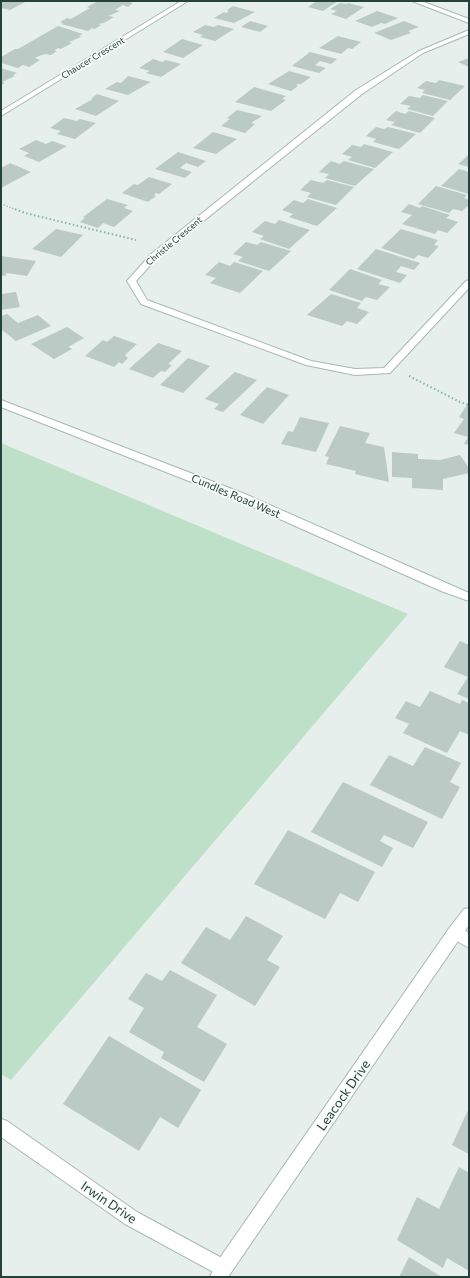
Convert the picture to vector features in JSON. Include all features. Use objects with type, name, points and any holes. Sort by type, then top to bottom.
[{"type":"street","name":"Chaucer Crescent","points":[[1,114],[141,30],[185,1]]},
{"type":"street","points":[[415,1],[469,20]]},
{"type":"street","name":"Christie Crescent","points":[[391,367],[387,371],[356,372],[309,363],[144,302],[131,281],[153,257],[358,92],[422,52],[469,32]]},
{"type":"street","points":[[391,367],[469,283]]},
{"type":"street","name":"Cundles Road West","points":[[1,403],[241,497],[445,588],[469,597]]},
{"type":"street","name":"Leacock Drive","points":[[221,1273],[455,932],[469,914]]},
{"type":"street","points":[[455,932],[469,941]]},
{"type":"street","name":"Irwin Drive","points":[[1,1127],[131,1218],[221,1273]]},
{"type":"path","points":[[1,204],[25,213],[136,240]]},
{"type":"path","points":[[391,367],[460,402],[469,405]]},
{"type":"green space","points":[[1,443],[408,614],[11,1080],[1,1074]]},
{"type":"building","points":[[1,1],[27,1],[10,10],[1,8]]},
{"type":"building","points":[[98,1],[133,1],[130,3],[133,3],[128,7],[123,5],[115,10],[120,11],[108,16],[114,17],[104,23],[98,24],[101,25],[95,29],[92,28],[88,31],[61,24],[63,23],[60,22],[67,18],[71,19],[90,8],[87,7]]},
{"type":"building","points":[[317,1],[338,1],[323,11],[308,7]]},
{"type":"building","points":[[340,3],[348,3],[364,7],[346,19],[331,14],[337,11],[330,9]]},
{"type":"building","points":[[233,6],[255,12],[234,23],[214,18],[224,12],[226,13],[229,11],[227,10]]},
{"type":"building","points":[[377,11],[398,18],[385,24],[381,23],[372,27],[355,21]]},
{"type":"building","points":[[250,21],[268,26],[260,32],[241,27]]},
{"type":"building","points":[[404,21],[419,27],[408,31],[411,33],[391,40],[374,33]]},
{"type":"building","points":[[205,25],[214,27],[218,25],[234,29],[215,41],[200,37],[203,35],[193,32]]},
{"type":"building","points":[[58,26],[83,34],[79,36],[81,37],[69,42],[72,43],[61,49],[58,48],[54,51],[57,51],[51,55],[45,54],[35,58],[40,60],[29,67],[23,65],[18,68],[1,63],[1,57]]},
{"type":"building","points":[[338,36],[361,42],[352,49],[348,48],[341,54],[319,48]]},
{"type":"building","points":[[182,39],[203,45],[183,58],[163,52]]},
{"type":"building","points":[[310,52],[337,59],[331,64],[320,61],[315,65],[326,68],[319,73],[292,66]]},
{"type":"building","points":[[469,58],[469,67],[458,62]]},
{"type":"building","points":[[153,59],[162,62],[166,60],[181,64],[161,77],[146,73],[150,71],[139,68]]},
{"type":"building","points":[[1,68],[17,73],[13,75],[15,76],[2,82],[5,83],[1,85]]},
{"type":"building","points":[[289,71],[311,77],[301,84],[296,85],[298,86],[291,91],[268,84]]},
{"type":"building","points":[[128,76],[151,82],[128,95],[105,89],[117,82],[121,83]]},
{"type":"building","points":[[439,80],[465,86],[450,100],[422,93],[425,90],[417,88],[426,81],[436,83]]},
{"type":"building","points":[[254,87],[286,96],[282,99],[286,100],[271,111],[235,102]]},
{"type":"building","points":[[97,94],[119,101],[96,116],[75,109],[93,99],[91,99]]},
{"type":"building","points":[[423,95],[448,101],[433,116],[407,109],[411,106],[400,104],[409,96],[420,98]]},
{"type":"building","points":[[237,110],[262,116],[251,123],[255,124],[245,133],[221,126],[230,119],[227,118]]},
{"type":"building","points":[[396,111],[405,114],[409,111],[435,118],[420,133],[391,125],[395,122],[386,120]]},
{"type":"building","points":[[64,118],[77,121],[80,119],[96,123],[75,139],[57,134],[61,131],[50,128]]},
{"type":"building","points":[[376,127],[384,129],[388,127],[416,134],[399,149],[373,142],[376,139],[366,136]]},
{"type":"building","points":[[213,132],[237,139],[216,154],[193,148]]},
{"type":"building","points":[[36,140],[46,144],[52,141],[67,146],[39,162],[24,156],[29,153],[19,149]]},
{"type":"building","points":[[364,144],[393,152],[375,168],[348,160],[352,157],[342,154],[352,145],[361,147]]},
{"type":"building","points":[[178,152],[206,161],[198,167],[186,163],[180,168],[192,172],[185,178],[155,169]]},
{"type":"building","points":[[469,154],[469,167],[458,164],[463,160]]},
{"type":"building","points":[[331,161],[340,164],[344,161],[374,169],[355,186],[325,178],[329,174],[319,172]]},
{"type":"building","points":[[10,163],[31,172],[1,188],[1,168]]},
{"type":"building","points":[[459,169],[469,172],[469,194],[441,186]]},
{"type":"building","points":[[149,177],[172,184],[159,194],[156,193],[154,195],[156,196],[148,202],[122,193],[134,184],[138,185]]},
{"type":"building","points":[[311,180],[323,183],[327,180],[354,187],[336,205],[307,197],[311,193],[300,190]]},
{"type":"building","points":[[436,186],[467,195],[464,198],[469,200],[469,205],[462,211],[453,209],[449,213],[418,204]]},
{"type":"building","points":[[107,199],[128,205],[124,208],[133,211],[114,227],[103,223],[98,228],[80,222],[85,218],[83,217]]},
{"type":"building","points":[[308,199],[337,208],[317,226],[289,217],[293,214],[282,210],[294,200],[303,203]]},
{"type":"building","points":[[409,204],[420,208],[422,206],[450,215],[446,218],[458,222],[447,233],[438,230],[435,234],[402,224],[412,215],[401,212]]},
{"type":"building","points":[[279,220],[310,230],[289,249],[260,239],[264,236],[252,232],[265,221],[275,224]]},
{"type":"building","points":[[56,229],[83,235],[61,257],[32,249]]},
{"type":"building","points":[[401,229],[438,240],[434,245],[439,246],[428,258],[418,255],[414,259],[381,248]]},
{"type":"building","points":[[246,242],[257,245],[261,242],[291,251],[269,271],[238,261],[243,257],[233,254]]},
{"type":"building","points":[[376,249],[420,263],[414,270],[401,266],[396,272],[407,275],[400,283],[357,269]]},
{"type":"building","points":[[1,256],[36,261],[27,276],[7,273],[5,276],[1,275]]},
{"type":"building","points":[[219,262],[230,266],[234,262],[263,271],[240,293],[210,283],[216,278],[205,275]]},
{"type":"building","points":[[350,269],[382,280],[378,284],[390,287],[377,300],[366,297],[362,301],[329,290]]},
{"type":"building","points":[[16,292],[20,307],[1,310],[1,294]]},
{"type":"building","points":[[331,294],[361,303],[357,308],[369,312],[357,324],[347,321],[342,326],[307,315]]},
{"type":"building","points":[[7,314],[18,323],[38,315],[51,326],[16,341],[1,329],[1,316]]},
{"type":"building","points":[[67,327],[84,338],[68,347],[72,349],[54,359],[31,344]]},
{"type":"building","points":[[114,336],[137,344],[125,355],[128,358],[122,364],[119,362],[114,367],[85,356],[103,340],[107,342]]},
{"type":"building","points":[[158,343],[182,351],[168,364],[172,365],[165,372],[161,371],[153,378],[129,369]]},
{"type":"building","points":[[188,358],[210,366],[183,393],[160,385]]},
{"type":"building","points":[[235,372],[257,380],[223,412],[214,409],[219,404],[205,399]]},
{"type":"building","points":[[267,387],[289,395],[263,424],[240,415]]},
{"type":"building","points":[[467,405],[469,405],[469,445],[464,444],[468,437],[454,433],[464,419],[459,417]]},
{"type":"building","points":[[300,417],[329,423],[316,452],[281,444],[288,431],[293,432]]},
{"type":"building","points":[[340,426],[370,433],[365,443],[384,447],[389,482],[355,474],[356,471],[326,464],[329,457],[325,456]]},
{"type":"building","points":[[392,452],[418,454],[418,459],[440,460],[460,455],[469,468],[469,473],[443,479],[443,490],[412,488],[412,478],[392,477]]},
{"type":"building","points":[[460,641],[469,645],[469,699],[457,694],[468,677],[444,667]]},
{"type":"building","points":[[430,691],[460,704],[462,700],[469,703],[469,735],[460,731],[447,753],[403,733],[409,724],[395,718],[406,701],[420,707]]},
{"type":"building","points":[[425,747],[461,763],[450,782],[460,787],[442,819],[370,785],[389,755],[413,766]]},
{"type":"building","points":[[343,782],[428,822],[413,848],[384,835],[380,841],[393,848],[382,867],[311,832]]},
{"type":"building","points":[[288,830],[375,872],[358,902],[340,893],[325,919],[254,884]]},
{"type":"building","points":[[246,916],[283,936],[267,960],[280,967],[255,1006],[181,963],[206,927],[230,940]]},
{"type":"building","points":[[170,970],[217,995],[197,1027],[227,1044],[204,1082],[161,1058],[164,1052],[129,1032],[144,1008],[128,999],[146,973],[162,981]]},
{"type":"building","points":[[109,1036],[201,1090],[178,1128],[160,1117],[139,1151],[63,1104]]},
{"type":"building","points":[[469,1108],[469,1154],[452,1145]]},
{"type":"building","points":[[459,1167],[469,1173],[469,1271],[447,1258],[443,1268],[397,1240],[417,1197],[439,1209]]},
{"type":"building","points":[[409,1257],[442,1277],[399,1277]]}]
